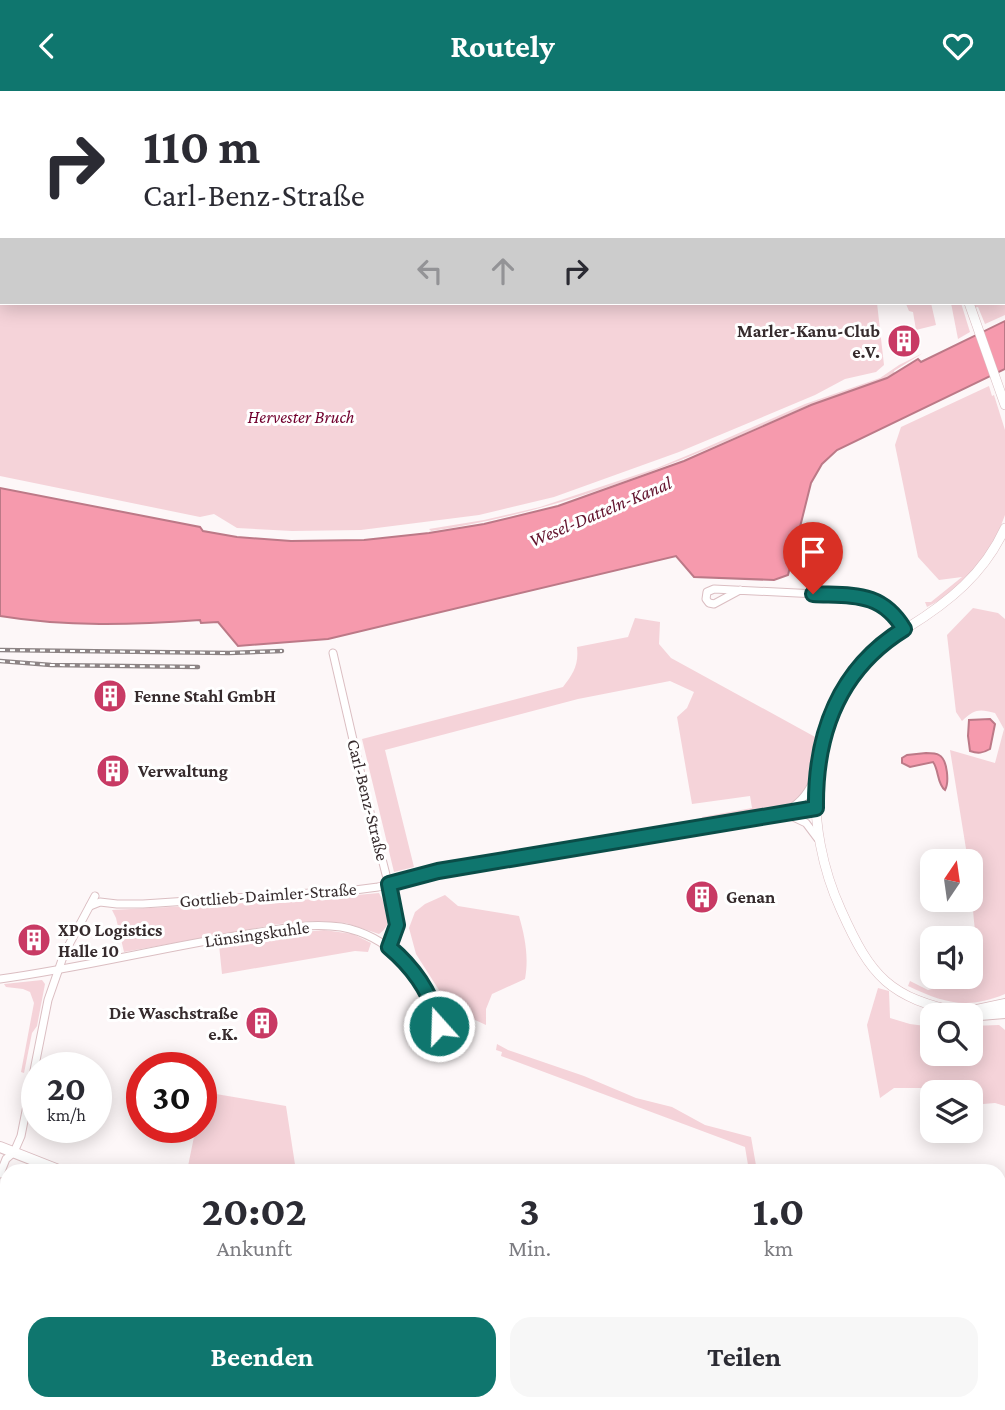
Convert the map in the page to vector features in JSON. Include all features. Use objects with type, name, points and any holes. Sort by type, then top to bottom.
[{"type":"main road","points":[[983,1009],[1005,1004]]},
{"type":"main road","points":[[983,1015],[1001,1015]]},
{"type":"main road","points":[[0,1147],[44,1164]]},
{"type":"street","points":[[970,305],[1005,405]]},
{"type":"street","points":[[924,1003],[905,996],[888,984],[871,966],[835,898],[819,841],[816,777],[823,738],[849,681],[870,655],[966,584],[986,562],[1005,528]]},
{"type":"street","points":[[740,590],[863,597],[879,603],[893,613],[904,629]]},
{"type":"street","name":"Carl-Benz-Straße","points":[[333,653],[397,925],[389,947]]},
{"type":"street","points":[[784,813],[806,796],[816,777]]},
{"type":"street","name":"Gottlieb-Daimler-Straße","points":[[90,906],[100,902],[143,904],[355,890],[438,871],[816,808]]},
{"type":"street","points":[[784,813],[804,821],[819,841]]},
{"type":"street","points":[[4,1164],[14,1152],[21,1136],[48,1000],[58,969],[95,896]]},
{"type":"street","name":"Lünsingskuhle","points":[[0,979],[303,926],[351,929],[389,947],[411,969],[429,997],[437,1016],[439,1054]]},
{"type":"green space","name":"Hervester Bruch","points":[[0,305],[877,305],[884,365],[876,372],[845,379],[815,395],[679,452],[554,497],[479,515],[361,530],[292,531],[237,528],[214,514],[200,517],[0,476]]},
{"type":"green space","points":[[906,305],[931,305],[936,325],[916,330],[913,312],[909,311]]},
{"type":"green space","points":[[951,305],[962,305],[970,332],[958,339]]},
{"type":"green space","name":"Hervester Bruch","points":[[973,305],[1005,305],[1005,315],[985,324],[978,307],[974,308]]},
{"type":"green space","points":[[923,353],[894,371],[895,374],[811,404],[719,444],[625,481],[529,511],[431,531],[429,529],[540,507],[657,468],[805,404],[880,378]]},
{"type":"green space","points":[[989,386],[1005,430],[1005,515],[988,552],[966,580],[927,607],[925,602],[931,602],[962,577],[939,580],[918,557],[895,445],[901,427]]},
{"type":"green space","points":[[973,608],[998,613],[1005,619],[1005,994],[967,1003],[933,997],[908,986],[910,981],[920,986],[920,989],[928,990],[983,989],[983,926],[975,926],[974,912],[984,912],[984,849],[966,849],[950,750],[995,763],[1004,729],[995,713],[977,711],[962,721],[956,712],[947,635]]},
{"type":"green space","points":[[635,618],[660,622],[659,644],[671,658],[817,738],[811,776],[802,796],[795,802],[771,811],[703,823],[702,817],[752,808],[750,796],[692,804],[677,717],[687,708],[694,692],[670,681],[578,699],[385,750],[414,867],[394,872],[362,739],[563,687],[574,669],[577,647],[628,637]]},
{"type":"green space","points":[[379,893],[387,910],[388,920],[379,934],[346,923],[313,921],[279,924],[124,952],[112,910],[302,900]]},
{"type":"green space","points":[[445,895],[458,906],[519,916],[526,947],[525,979],[492,994],[486,1009],[486,1025],[451,1009],[416,954],[409,928],[415,912]]},
{"type":"green space","points":[[324,930],[353,934],[371,943],[368,952],[355,951],[222,974],[219,945]]},
{"type":"green space","points":[[42,980],[45,984],[37,1026],[32,1033],[28,1052],[25,1052],[34,1003],[30,992],[6,987],[4,984]]},
{"type":"green space","points":[[878,988],[889,991],[890,1018],[920,1025],[920,1066],[983,1066],[983,1026],[999,1025],[1005,1030],[1005,1106],[983,1104],[983,1080],[920,1080],[920,1088],[894,1088],[880,1098],[867,1025]]},
{"type":"green space","points":[[497,1044],[636,1098],[672,1107],[705,1125],[751,1137],[756,1164],[748,1164],[745,1147],[501,1056],[502,1052],[496,1050]]},
{"type":"green space","points":[[217,1094],[286,1106],[295,1164],[188,1164],[193,1143],[217,1143]]},
{"type":"water","name":"Wesel-Datteln-Kanal","points":[[1005,321],[1005,369],[837,450],[822,464],[811,483],[788,575],[774,580],[694,577],[676,556],[328,639],[238,646],[218,622],[201,623],[200,620],[125,624],[75,623],[0,616],[0,488],[200,527],[203,531],[237,537],[291,541],[364,540],[484,524],[558,506],[684,461],[811,405],[887,378],[918,359],[921,362]]},
{"type":"water","points":[[990,719],[995,724],[990,749],[980,753],[970,751],[969,720]]},
{"type":"water","points":[[938,754],[942,758],[946,766],[945,790],[933,762],[910,767],[902,763],[902,758],[907,755]]},
{"type":"railway","points":[[0,650],[229,653],[282,651]]},
{"type":"railway","points":[[0,661],[51,665],[198,667]]},
{"type":"place","name":"Marler-Kanu-Club e.V.","points":[[904,341]]},
{"type":"place","name":"Fenne Stahl GmbH","points":[[110,696]]},
{"type":"place","name":"Verwaltung","points":[[113,771]]},
{"type":"place","name":"Genan","points":[[702,897]]},
{"type":"place","name":"XPO Logistics Halle 10","points":[[34,940]]},
{"type":"place","name":"Die Waschstraße e.K.","points":[[262,1023]]},
{"type":"route","points":[[439,1026],[433,1006],[419,980],[401,957],[389,947],[397,925],[389,884],[438,871],[816,808],[820,748],[830,716],[849,681],[870,655],[904,629],[893,613],[872,600],[854,596],[813,594]]}]
